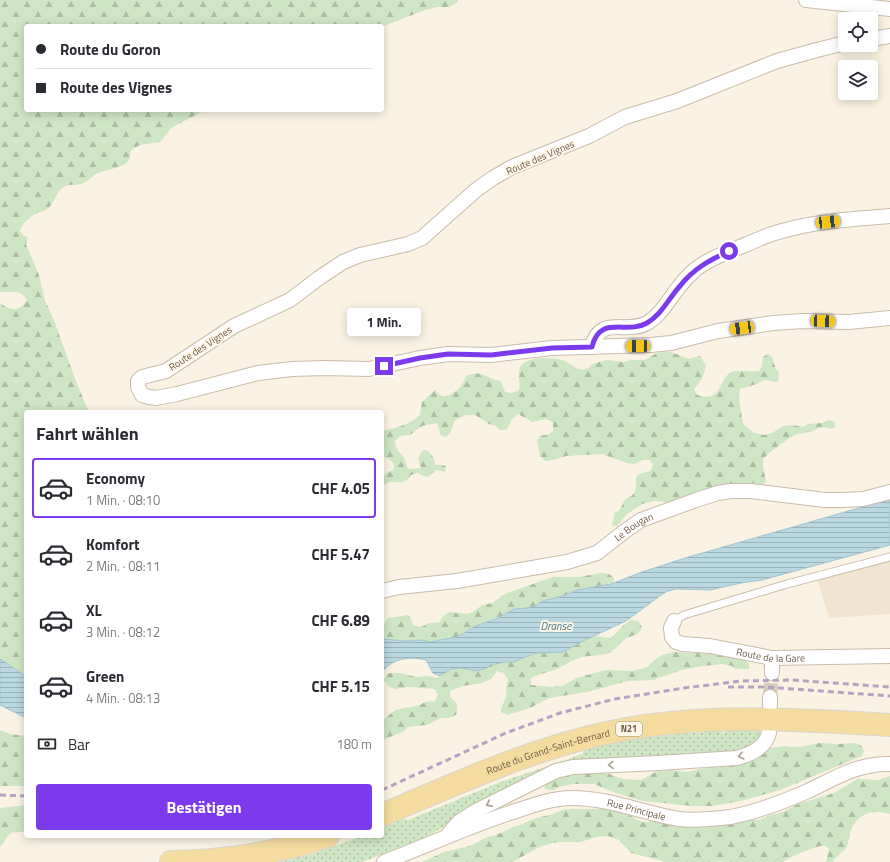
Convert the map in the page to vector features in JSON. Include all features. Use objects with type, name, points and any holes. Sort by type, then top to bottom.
[{"type":"main road","name":"Route du Grand-Saint-Bernard","points":[[384,815],[520,758],[549,748],[620,730],[680,722],[743,719],[803,720],[890,725]]},
{"type":"main road","points":[[171,862],[202,861],[250,856],[290,848],[322,838]]},
{"type":"street","points":[[806,0],[890,10]]},
{"type":"street","points":[[878,38],[890,36]]},
{"type":"street","name":"Route des Vignes","points":[[838,45],[777,61],[677,101],[625,117],[589,136],[512,167],[476,190],[422,238],[408,244],[360,255],[343,262],[318,278],[290,300],[234,326],[166,371],[142,377],[138,384],[139,390],[142,395],[156,398],[258,373],[292,368],[369,369],[420,358],[448,354],[491,355],[552,348],[666,344],[711,332],[779,323],[804,321],[849,322],[890,318]]},
{"type":"street","points":[[592,347],[598,332],[605,328],[637,327],[648,322],[659,313],[679,287],[696,269],[729,251],[772,234],[805,225],[890,216]]},
{"type":"street","name":"Le Bougan","points":[[384,591],[399,587],[464,580],[567,562],[597,553],[625,530],[641,520],[696,500],[730,491],[751,491],[815,499],[843,500],[863,498],[890,492]]},
{"type":"street","name":"Route de la Gare","points":[[674,621],[671,628],[671,635],[674,640],[683,644],[715,646],[772,658],[890,656]]},
{"type":"street","points":[[772,658],[772,673]]},
{"type":"street","points":[[445,838],[459,822],[476,811],[556,771],[573,767],[737,758],[748,754],[761,746],[769,733]]},
{"type":"street","name":"Rue Principale","points":[[384,862],[509,813],[535,805],[570,798],[601,801],[679,818],[706,820],[755,811],[858,768],[871,764],[890,764]]},
{"type":"lane","points":[[674,621],[684,615],[787,584],[890,557]]},
{"type":"shaded area","points":[[890,553],[890,614],[829,618],[815,573]]},
{"type":"green space","points":[[0,0],[458,0],[458,2],[449,7],[437,7],[422,11],[384,26],[384,24],[24,24],[24,112],[201,112],[171,128],[160,142],[140,145],[131,150],[127,163],[96,174],[88,181],[83,183],[68,185],[62,188],[53,203],[45,210],[30,218],[23,225],[20,231],[28,238],[26,244],[39,275],[45,301],[54,320],[75,379],[88,410],[24,410],[24,675],[0,659],[0,303],[7,308],[15,309],[21,307],[27,300],[18,292],[0,292]]},
{"type":"green space","points":[[671,352],[689,359],[700,356],[706,365],[702,379],[694,389],[697,395],[705,397],[715,394],[723,381],[733,371],[759,371],[762,365],[763,357],[768,354],[772,357],[779,373],[778,382],[764,380],[740,389],[739,399],[744,425],[754,433],[764,435],[772,433],[784,426],[792,425],[803,427],[808,424],[821,423],[829,420],[835,422],[835,427],[831,429],[821,427],[810,432],[795,435],[774,449],[763,459],[766,481],[763,485],[747,485],[675,503],[655,501],[642,504],[626,515],[617,526],[612,525],[615,513],[620,509],[625,500],[634,493],[636,489],[636,477],[650,471],[653,465],[650,460],[643,460],[634,464],[602,454],[566,456],[545,461],[540,456],[537,440],[540,436],[549,434],[553,431],[553,423],[547,419],[532,422],[518,414],[512,419],[506,430],[499,430],[496,426],[489,424],[475,415],[466,415],[455,420],[450,433],[446,437],[441,436],[437,423],[422,426],[410,435],[400,436],[395,441],[398,450],[409,469],[421,468],[418,459],[422,451],[427,450],[433,457],[435,465],[446,466],[445,472],[436,470],[430,476],[426,477],[418,473],[411,475],[407,480],[389,482],[384,485],[384,476],[387,472],[393,470],[394,464],[388,458],[384,457],[384,431],[402,426],[420,415],[422,402],[435,390],[442,396],[447,396],[460,387],[466,376],[481,374],[501,381],[505,392],[512,393],[519,390],[519,372],[521,366],[529,360],[540,358],[558,359],[566,361],[577,368],[584,369],[589,368],[592,364],[607,360],[624,362],[631,360],[645,360],[655,354]]},
{"type":"green space","points":[[601,573],[609,574],[614,578],[613,584],[577,590],[563,596],[542,601],[536,606],[514,609],[498,618],[473,627],[456,637],[430,642],[423,640],[407,641],[384,639],[384,624],[388,618],[408,615],[413,625],[421,627],[429,623],[440,622],[443,616],[449,612],[468,614],[482,605],[492,603],[507,593],[553,577],[579,577]]},
{"type":"green space","points":[[631,620],[638,621],[642,627],[637,634],[625,639],[611,652],[603,655],[578,658],[554,670],[531,678],[531,685],[552,687],[562,686],[577,678],[606,670],[633,671],[647,667],[657,658],[665,654],[675,652],[741,657],[749,663],[749,669],[736,669],[732,666],[723,664],[702,666],[682,670],[653,680],[628,681],[587,692],[549,698],[532,707],[508,715],[501,712],[508,680],[504,673],[497,671],[491,679],[482,683],[463,686],[450,691],[450,697],[457,705],[456,715],[449,718],[441,718],[427,725],[408,727],[403,732],[384,739],[384,719],[395,710],[420,705],[425,702],[435,701],[438,695],[435,689],[408,687],[395,689],[390,687],[384,681],[389,673],[401,673],[416,677],[427,676],[437,678],[451,669],[461,668],[477,671],[487,668],[490,665],[513,662],[536,653],[563,652],[592,636],[611,638]]},
{"type":"green space","points":[[0,730],[10,734],[24,736],[24,786],[0,786]]},
{"type":"green space","points":[[764,730],[763,736],[745,752],[601,762],[449,823],[429,836],[362,862],[278,862],[312,854],[357,838],[384,838],[384,827],[403,819],[408,820],[498,783],[566,760],[583,753],[584,750],[594,747],[664,735],[722,731],[722,733],[725,733],[725,731]]},
{"type":"green space","points":[[819,743],[855,743],[861,745],[864,751],[862,756],[780,790],[741,801],[713,806],[692,806],[643,801],[613,792],[594,784],[572,784],[553,790],[544,788],[546,782],[566,773],[598,772],[623,779],[641,780],[657,771],[670,770],[687,772],[758,756],[770,748],[784,746],[800,747]]},
{"type":"green space","points":[[890,776],[890,814],[872,812],[862,816],[854,824],[851,830],[846,848],[833,862],[826,862],[829,849],[825,846],[821,846],[783,862],[666,862],[631,853],[619,840],[608,836],[597,837],[580,842],[553,843],[539,847],[513,862],[422,862],[444,852],[470,846],[487,837],[496,835],[536,818],[550,815],[562,810],[610,808],[626,812],[637,820],[643,822],[648,822],[653,819],[673,825],[688,827],[742,819],[759,820],[770,815],[783,812],[798,804],[834,793],[857,779],[878,780]]},
{"type":"green space","points":[[24,805],[24,832],[10,834],[0,846],[0,808]]},
{"type":"water","name":"Dranse","points":[[890,499],[890,545],[762,580],[710,590],[676,589],[668,591],[626,621],[563,652],[536,653],[513,662],[490,665],[487,668],[477,671],[461,668],[451,669],[440,676],[433,673],[426,660],[414,658],[402,659],[391,664],[384,670],[384,639],[407,641],[423,640],[430,642],[456,637],[473,627],[498,618],[514,609],[536,606],[542,601],[563,596],[577,590],[611,584],[685,558]]},
{"type":"water","points":[[0,659],[24,675],[24,717],[0,705]]},
{"type":"tunnel","points":[[770,697],[772,673]]},
{"type":"railway","points":[[384,789],[506,733],[560,713],[615,699],[741,681],[792,680],[890,687]]},
{"type":"railway","points":[[728,687],[765,687],[890,696]]},
{"type":"railway","points":[[0,795],[24,796]]},
{"type":"route","points":[[384,366],[420,358],[448,354],[491,355],[520,350],[592,347],[595,337],[602,329],[615,327],[637,327],[648,322],[659,313],[679,287],[696,269],[704,263],[729,251]]}]
